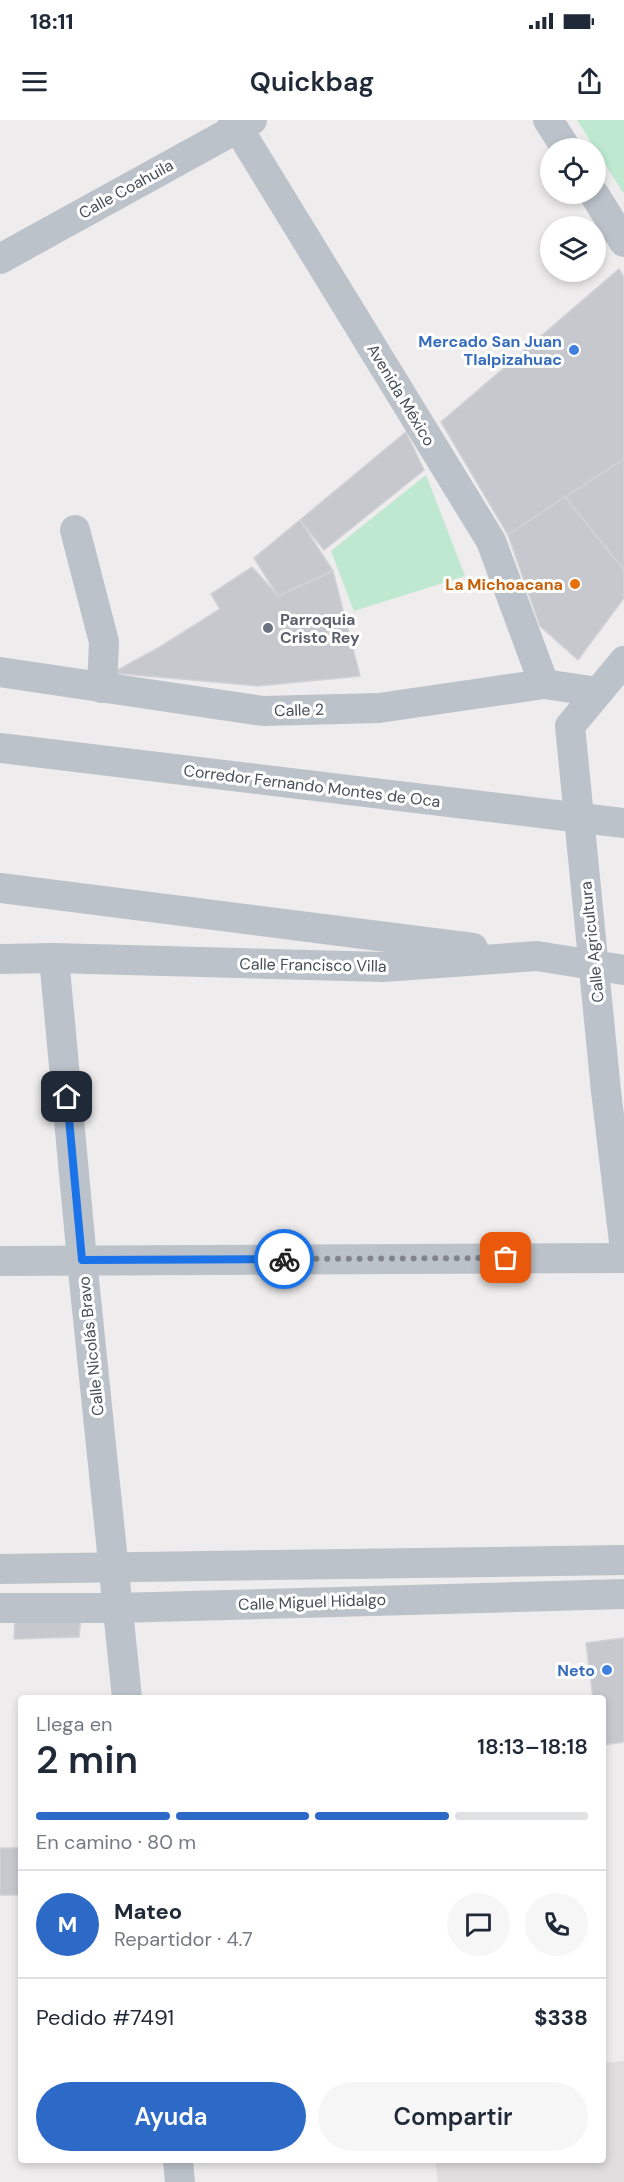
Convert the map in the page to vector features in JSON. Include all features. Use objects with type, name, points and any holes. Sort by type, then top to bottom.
[{"type":"street","points":[[548,120],[560,138]]},
{"type":"street","name":"Calle Coahuila","points":[[0,259],[241,123]]},
{"type":"street","name":"Avenida México","points":[[241,123],[490,541],[544,684]]},
{"type":"street","points":[[600,204],[624,242]]},
{"type":"street","points":[[75,530],[104,642],[102,687]]},
{"type":"street","name":"Calle Agricultura","points":[[624,661],[570,726],[606,1091],[624,1242]]},
{"type":"street","name":"Calle 2","points":[[0,672],[263,711],[379,708],[544,684],[597,692]]},
{"type":"street","name":"Corredor Fernando Montes de Oca","points":[[0,748],[624,824]]},
{"type":"street","points":[[0,888],[537,956]]},
{"type":"street","name":"Calle Francisco Villa","points":[[0,958],[383,967],[537,956],[624,970]]},
{"type":"street","name":"Calle Nicolás Bravo","points":[[54,958],[127,1695]]},
{"type":"street","points":[[0,1261],[624,1258]]},
{"type":"street","points":[[0,1569],[624,1560]]},
{"type":"street","name":"Calle Miguel Hidalgo","points":[[0,1608],[117,1608],[624,1594]]},
{"type":"street","points":[[177,2163],[180,2182]]},
{"type":"shaded area","points":[[624,2061],[624,2182],[438,2182],[435,2163],[606,2163],[606,2063]]},
{"type":"green space","points":[[577,120],[624,120],[624,194],[606,166],[606,138],[588,138]]},
{"type":"green space","points":[[426,475],[465,576],[354,611],[331,551]]},
{"type":"building","name":"Mercado San Juan Tlalpizahuac","points":[[619,269],[624,277],[624,459],[508,535],[441,422]]},
{"type":"building","points":[[406,432],[424,470],[324,550],[300,520]]},
{"type":"building","points":[[624,459],[624,570],[565,497]]},
{"type":"building","name":"La Michoacana","points":[[565,497],[624,570],[624,598],[578,660],[540,626],[508,535]]},
{"type":"building","points":[[300,520],[333,571],[278,596],[254,558]]},
{"type":"building","name":"Parroquia Cristo Rey","points":[[252,567],[278,596],[333,571],[360,676],[258,686],[112,673],[158,648],[220,609],[211,594]]},
{"type":"building","points":[[15,1616],[81,1617],[79,1637],[14,1639]]},
{"type":"building","name":"Neto","points":[[624,1638],[624,1742],[606,1745],[606,1695],[593,1695],[586,1643]]},
{"type":"building","points":[[0,1848],[18,1848],[18,1895],[0,1895]]},
{"type":"way so far","points":[[284,1259],[506,1258]]},
{"type":"place","name":"Mercado San Juan Tlalpizahuac","points":[[574,350]]},
{"type":"place","name":"La Michoacana","points":[[575,584]]},
{"type":"place","name":"Parroquia Cristo Rey","points":[[268,628]]},
{"type":"place","name":"Neto","points":[[607,1670]]},
{"type":"route","points":[[67,1097],[82,1260],[284,1259]]}]
